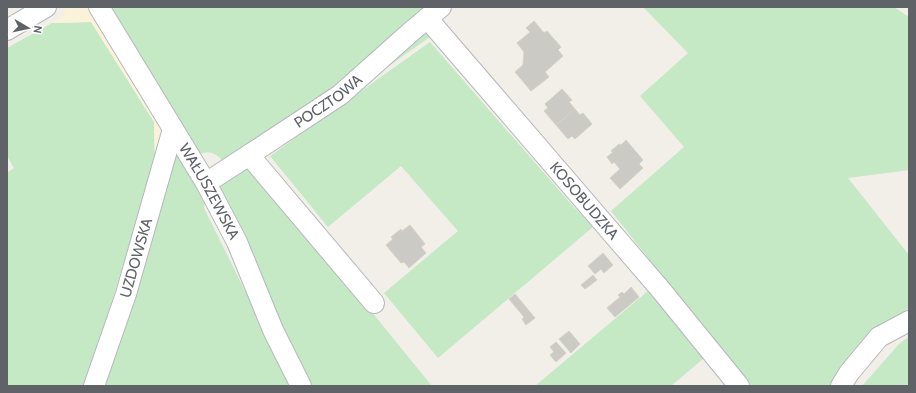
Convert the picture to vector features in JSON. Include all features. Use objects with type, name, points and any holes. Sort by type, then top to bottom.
[{"type":"street","points":[[7,30],[46,7]]},
{"type":"street","name":"WAŁUSZEWSKA","points":[[99,7],[206,183],[237,242],[273,330],[301,386]]},
{"type":"street","name":"POCZTOWA","points":[[206,183],[340,95],[434,13]]},
{"type":"street","name":"KOSOBUDZKA","points":[[434,13],[739,386]]},
{"type":"street","name":"UZDOWSKA","points":[[94,386],[126,294],[173,129]]},
{"type":"street","points":[[250,155],[374,303]]},
{"type":"street","points":[[841,386],[849,373],[879,337],[909,320]]},
{"type":"green space","points":[[112,7],[427,7],[347,80],[225,163],[216,154],[209,152],[197,155],[163,99]]},
{"type":"green space","points":[[643,7],[894,7],[909,17],[909,170],[848,178],[909,255],[909,308],[874,334],[831,386],[749,386],[611,211],[684,147],[640,96],[688,53]]},
{"type":"green space","points":[[91,22],[154,122],[155,160],[86,386],[7,386],[7,173],[14,168],[7,156],[7,48],[52,23]]},
{"type":"green space","points":[[427,31],[434,34],[358,88]]},
{"type":"green space","points":[[430,42],[571,204],[593,227],[438,358],[384,293],[458,231],[401,166],[328,227],[270,156]]},
{"type":"green space","points":[[176,150],[206,194],[204,208],[292,386],[100,386]]},
{"type":"green space","points":[[253,166],[432,386],[308,386],[217,186]]},
{"type":"green space","points":[[648,291],[704,358],[671,386],[535,386]]},
{"type":"green space","points":[[909,337],[909,386],[862,386],[900,343]]},
{"type":"sand","points":[[61,7],[90,8],[164,124],[163,143],[118,282],[155,160],[154,122],[91,22],[52,23],[66,14]]},
{"type":"building","points":[[534,21],[544,33],[547,31],[561,47],[558,50],[563,56],[545,72],[549,77],[531,91],[515,72],[523,65],[524,52],[517,43],[530,32],[526,28]]},
{"type":"building","points":[[562,89],[572,100],[569,102],[575,109],[556,125],[544,111],[548,108],[545,104]]},
{"type":"building","points":[[575,109],[580,115],[583,113],[592,124],[575,139],[572,136],[568,139],[556,125]]},
{"type":"building","points":[[626,140],[643,160],[639,164],[643,168],[620,189],[610,178],[620,169],[614,162],[612,164],[607,157],[613,152],[611,151]]},
{"type":"building","points":[[410,225],[425,244],[421,247],[426,253],[409,268],[404,262],[401,263],[386,245],[393,239],[391,237],[401,229],[402,231]]},
{"type":"building","points":[[603,253],[613,265],[604,273],[601,269],[595,274],[588,266]]},
{"type":"building","points":[[593,275],[597,280],[585,289],[581,285]]},
{"type":"building","points":[[631,287],[639,297],[615,317],[607,308],[620,297],[618,295],[622,292],[624,294]]},
{"type":"building","points":[[515,294],[535,318],[526,325],[522,319],[524,317],[509,299]]},
{"type":"building","points":[[569,331],[580,344],[571,353],[559,339]]},
{"type":"building","points":[[556,342],[566,353],[556,362],[550,355],[554,352],[550,347]]}]
